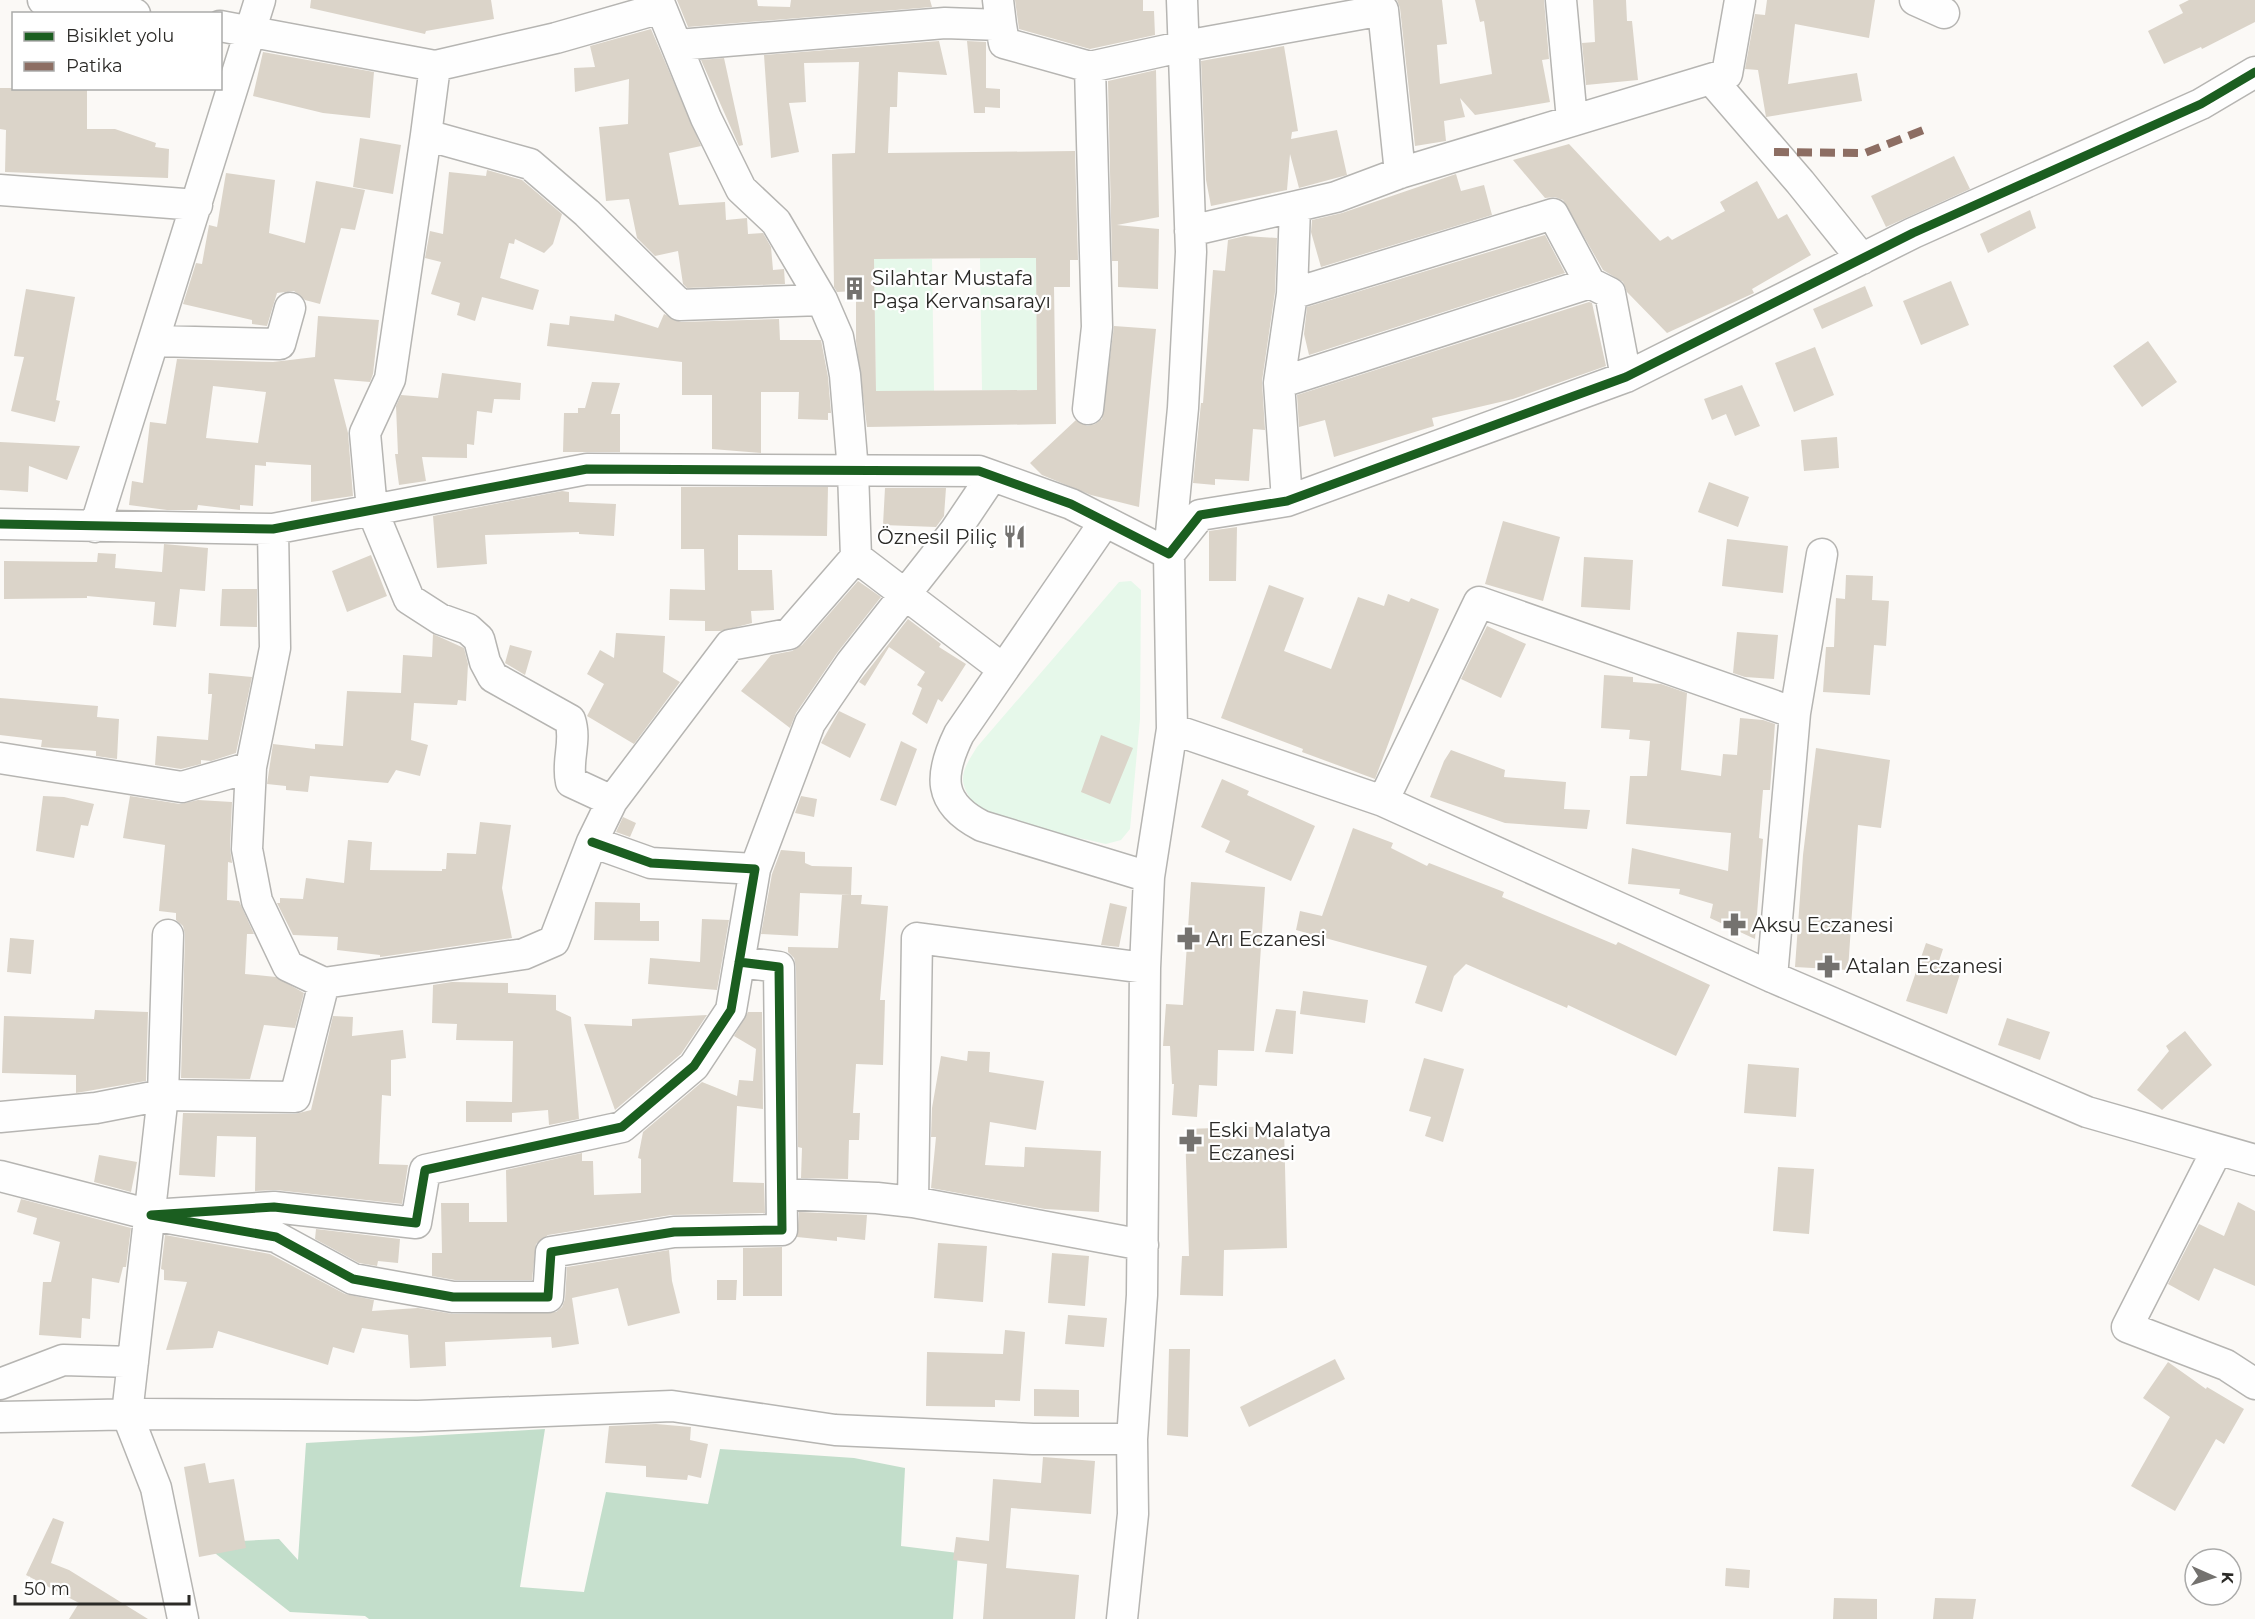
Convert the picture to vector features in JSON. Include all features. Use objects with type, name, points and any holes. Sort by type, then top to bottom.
[{"type":"street","points":[[43,0],[122,12]]},
{"type":"street","points":[[95,526],[260,0]]},
{"type":"street","points":[[1122,1619],[1133,1514],[1132,1439],[1143,1245],[1145,968],[1149,878],[1172,729],[1169,554],[1183,408],[1190,231],[1182,0]]},
{"type":"street","points":[[1561,0],[1572,120]]},
{"type":"street","points":[[1190,231],[1335,197],[1400,173],[1727,74],[1740,0]]},
{"type":"street","points":[[1915,0],[1944,13]]},
{"type":"street","points":[[222,26],[435,66],[556,38],[660,4],[706,118],[741,189],[776,222],[822,300],[838,337],[845,375],[853,471],[856,557],[789,634],[730,645],[612,801],[592,842],[554,941],[524,954],[324,983],[288,966],[257,901],[247,849],[251,767],[275,648],[273,529]]},
{"type":"street","points":[[678,45],[945,23],[1000,12],[1004,43],[1090,68],[1185,46],[1388,5],[1400,173]]},
{"type":"street","points":[[435,66],[390,380],[365,433],[372,510],[409,599],[440,619],[468,629],[479,639],[485,662],[494,677],[570,720],[574,731],[568,770],[571,782],[612,801]]},
{"type":"street","points":[[1088,409],[1097,327],[1090,68]]},
{"type":"street","points":[[1169,554],[1200,515],[1287,501],[1626,377],[1862,259],[2201,104],[2255,72]]},
{"type":"street","points":[[1711,79],[1800,182],[1862,259]]},
{"type":"street","points":[[426,135],[530,164],[587,213],[680,305],[822,300]]},
{"type":"street","points":[[0,190],[197,205]]},
{"type":"street","points":[[1287,501],[1278,383],[1292,294],[1296,207]]},
{"type":"street","points":[[1292,294],[1553,214],[1590,283],[1610,293],[1626,377]]},
{"type":"street","points":[[1278,383],[1590,283]]},
{"type":"street","points":[[154,341],[280,344],[290,308]]},
{"type":"street","points":[[0,524],[273,529],[587,469],[979,471],[1071,504],[1104,523],[1169,554]]},
{"type":"street","points":[[151,1215],[274,1207],[416,1222],[425,1170],[622,1127],[694,1066],[731,1010],[755,869],[810,723],[905,593],[955,531],[992,476]]},
{"type":"street","points":[[1104,523],[959,734],[947,758],[944,783],[951,803],[963,816],[982,826],[1149,878]]},
{"type":"street","points":[[1772,977],[1795,713],[1822,554]]},
{"type":"street","points":[[856,557],[1003,669]]},
{"type":"street","points":[[1383,801],[1479,602],[1795,713]]},
{"type":"street","points":[[1172,729],[1383,801],[1772,977],[2087,1112],[2217,1150],[2253,1155]]},
{"type":"street","points":[[0,758],[182,786],[251,767]]},
{"type":"street","points":[[592,842],[651,863],[755,869]]},
{"type":"street","points":[[168,935],[163,1095],[127,1414],[156,1488],[183,1619]]},
{"type":"street","points":[[913,1202],[917,938],[1145,968]]},
{"type":"street","points":[[0,1176],[151,1215],[276,1237],[353,1279],[453,1297],[548,1297],[551,1252],[674,1232],[782,1230],[779,968],[739,962]]},
{"type":"street","points":[[0,1117],[96,1108],[163,1095],[295,1097],[324,983]]},
{"type":"street","points":[[2217,1150],[2127,1327],[2226,1365],[2255,1383]]},
{"type":"street","points":[[782,1194],[913,1202],[1143,1245]]},
{"type":"street","points":[[0,1384],[63,1360],[133,1362]]},
{"type":"street","points":[[0,1417],[127,1414],[418,1416],[672,1406],[835,1430],[1032,1439],[1132,1439]]},
{"type":"green space","points":[[980,258],[1036,258],[1037,390],[982,390]]},
{"type":"green space","points":[[874,259],[932,259],[934,391],[876,391]]},
{"type":"green space","points":[[1131,581],[1141,590],[1140,719],[1130,829],[1121,840],[1106,844],[1035,828],[983,809],[971,800],[963,781],[965,768],[977,747],[1119,582]]},
{"type":"green space","points":[[545,1429],[520,1587],[584,1592],[606,1492],[708,1504],[720,1449],[854,1458],[905,1468],[901,1546],[958,1553],[953,1619],[369,1619],[365,1616],[290,1612],[202,1543],[279,1539],[298,1560],[306,1443]]},
{"type":"building","points":[[311,0],[491,0],[494,19],[426,31],[425,34],[310,8]]},
{"type":"building","points":[[677,0],[757,0],[758,6],[790,7],[791,0],[930,0],[932,7],[688,27]]},
{"type":"building","points":[[1015,0],[1143,0],[1143,11],[1154,11],[1155,35],[1090,49],[1019,29]]},
{"type":"building","points":[[1397,0],[1442,0],[1447,44],[1437,45],[1440,84],[1492,74],[1484,21],[1480,22],[1475,0],[1544,0],[1549,59],[1542,60],[1550,102],[1475,115],[1460,98],[1465,117],[1444,121],[1446,141],[1415,146],[1400,8]]},
{"type":"building","points":[[1593,0],[1626,0],[1627,21],[1632,21],[1638,80],[1586,85],[1582,43],[1595,42]]},
{"type":"building","points":[[1767,0],[1875,0],[1869,38],[1795,24],[1788,84],[1857,73],[1862,101],[1766,117],[1758,70],[1745,69],[1755,14],[1765,15]]},
{"type":"building","points":[[2189,0],[2255,0],[2255,22],[2202,49],[2201,47],[2164,64],[2148,31],[2183,13],[2179,5]]},
{"type":"building","points":[[651,29],[701,146],[669,153],[679,205],[725,202],[726,220],[747,218],[748,234],[763,233],[771,247],[773,270],[784,269],[785,284],[687,288],[683,284],[678,251],[655,256],[637,238],[629,199],[606,201],[599,127],[628,124],[629,79],[575,92],[574,68],[595,67],[590,46]]},
{"type":"building","name":"Silahtar Mustafa Paşa Kervansarayı","points":[[939,41],[947,75],[898,72],[897,107],[890,107],[888,153],[1075,151],[1078,260],[1070,260],[1070,287],[1054,287],[1056,424],[867,427],[856,341],[856,291],[837,292],[834,287],[832,154],[855,153],[859,62],[804,63],[806,102],[789,103],[799,152],[771,158],[764,55]],"holes":[[[1036,258],[1037,390],[876,391],[874,259]]]},
{"type":"building","points":[[967,41],[986,42],[986,88],[1000,89],[1000,108],[985,107],[985,113],[974,113]]},
{"type":"building","points":[[1284,46],[1298,131],[1292,132],[1291,139],[1337,130],[1347,175],[1299,188],[1290,154],[1287,190],[1211,206],[1206,180],[1201,61]]},
{"type":"building","points":[[263,52],[374,72],[370,118],[323,113],[253,96]]},
{"type":"building","points":[[724,58],[743,145],[739,146],[701,60]]},
{"type":"building","points":[[1156,70],[1159,217],[1117,225],[1159,229],[1158,289],[1118,287],[1118,261],[1112,261],[1108,81]]},
{"type":"building","points":[[0,88],[87,90],[87,129],[115,129],[156,143],[155,147],[169,149],[168,178],[5,172],[6,130],[0,129]]},
{"type":"building","points":[[360,138],[401,145],[393,194],[353,187]]},
{"type":"building","points":[[1569,144],[1660,241],[1668,236],[1672,240],[1725,211],[1720,202],[1757,181],[1778,219],[1787,214],[1811,255],[1752,289],[1754,293],[1667,333],[1627,292],[1623,282],[1603,270],[1563,200],[1555,197],[1545,198],[1513,160]]},
{"type":"building","points":[[1954,156],[1970,189],[1886,227],[1871,196]]},
{"type":"building","points":[[487,170],[522,180],[562,214],[553,244],[544,253],[515,239],[514,244],[509,243],[500,278],[539,290],[533,310],[482,297],[475,321],[457,315],[460,303],[431,294],[441,262],[425,258],[430,231],[443,234],[449,172],[486,176]]},
{"type":"building","points":[[226,173],[275,180],[269,233],[305,243],[316,181],[365,190],[355,230],[341,228],[320,304],[305,300],[294,291],[277,293],[267,326],[252,324],[252,320],[183,304],[196,263],[202,264],[209,225],[217,227]]},
{"type":"building","points":[[1456,174],[1461,191],[1484,185],[1492,215],[1321,267],[1311,232],[1312,220],[1342,213]]},
{"type":"building","points":[[2030,210],[2036,228],[1988,253],[1980,234]]},
{"type":"building","points":[[1545,235],[1565,273],[1309,355],[1304,334],[1307,307]]},
{"type":"building","points":[[1245,236],[1277,238],[1275,292],[1262,381],[1265,430],[1253,429],[1249,481],[1215,479],[1215,485],[1193,483],[1201,403],[1203,403],[1213,270],[1225,271],[1228,240]]},
{"type":"building","points":[[1951,281],[1969,325],[1921,345],[1903,301]]},
{"type":"building","points":[[1865,286],[1873,306],[1822,329],[1813,309]]},
{"type":"building","points":[[26,289],[75,297],[56,400],[60,401],[55,422],[11,411],[24,357],[14,356]]},
{"type":"building","points":[[1589,302],[1592,303],[1606,366],[1513,399],[1432,418],[1434,426],[1334,457],[1325,420],[1299,427],[1297,395]]},
{"type":"building","points":[[615,314],[658,328],[664,314],[681,322],[779,319],[780,340],[821,340],[828,377],[831,413],[828,413],[828,420],[798,419],[799,392],[761,392],[761,453],[712,449],[712,395],[682,395],[682,362],[547,346],[550,323],[569,325],[570,316],[614,321]]},
{"type":"building","points":[[318,316],[379,320],[373,374],[370,382],[334,379],[348,433],[353,496],[311,502],[311,465],[266,462],[266,466],[255,465],[253,506],[240,505],[240,510],[198,505],[197,510],[167,510],[129,505],[132,481],[143,483],[150,422],[166,424],[177,359],[273,362],[315,357]],"holes":[[[213,386],[266,392],[258,443],[206,438]]]},
{"type":"building","points":[[1114,326],[1156,329],[1139,507],[1091,495],[1042,475],[1030,463],[1076,420],[1087,426],[1102,419]]},
{"type":"building","points":[[2148,341],[2177,382],[2142,407],[2113,366]]},
{"type":"building","points":[[1815,347],[1834,395],[1794,412],[1775,363]]},
{"type":"building","points":[[442,373],[521,383],[520,400],[494,399],[492,413],[477,411],[474,445],[467,444],[467,458],[422,457],[426,481],[399,485],[395,454],[398,454],[396,406],[401,395],[438,398]]},
{"type":"building","points":[[592,382],[620,383],[611,414],[620,414],[620,452],[563,452],[564,413],[578,413],[578,408],[585,408]]},
{"type":"building","points":[[1742,385],[1760,426],[1735,436],[1726,414],[1712,420],[1704,399]]},
{"type":"building","points":[[1837,437],[1839,468],[1804,471],[1801,440]]},
{"type":"building","points":[[0,442],[80,446],[67,480],[29,466],[28,492],[0,490]]},
{"type":"building","points":[[1709,482],[1749,497],[1738,527],[1698,512]]},
{"type":"building","points":[[681,487],[828,487],[827,536],[738,535],[738,570],[772,570],[774,610],[751,611],[752,623],[721,631],[705,631],[705,621],[669,620],[670,589],[705,590],[704,549],[681,549]]},
{"type":"building","points":[[885,488],[946,488],[944,516],[936,527],[883,525]]},
{"type":"building","points":[[562,491],[569,492],[569,502],[616,504],[614,536],[579,534],[579,532],[485,535],[487,564],[437,568],[433,516]]},
{"type":"building","points":[[1503,521],[1560,537],[1543,601],[1485,584]]},
{"type":"building","points":[[1237,527],[1236,581],[1209,581],[1209,531]]},
{"type":"building","points":[[1727,539],[1788,546],[1783,593],[1722,586]]},
{"type":"building","points":[[164,544],[208,548],[205,591],[180,589],[176,627],[153,625],[155,602],[87,596],[87,598],[4,599],[4,561],[97,562],[98,553],[116,554],[115,568],[162,572]]},
{"type":"building","points":[[371,555],[387,596],[347,612],[332,571]]},
{"type":"building","points":[[1584,557],[1633,560],[1630,610],[1581,607]]},
{"type":"building","points":[[1846,575],[1873,576],[1872,600],[1889,601],[1886,646],[1874,645],[1870,695],[1823,692],[1826,647],[1834,647],[1836,598],[1845,599]]},
{"type":"building","points":[[858,581],[881,597],[837,653],[796,713],[790,728],[741,691],[771,655],[792,651],[802,645]]},
{"type":"building","points":[[1269,585],[1304,598],[1284,651],[1331,669],[1358,597],[1384,606],[1388,594],[1409,602],[1411,598],[1439,609],[1375,779],[1221,718]]},
{"type":"building","points":[[222,589],[257,589],[257,627],[220,626]]},
{"type":"building","points":[[908,619],[941,644],[939,647],[966,664],[942,702],[938,699],[927,724],[912,714],[922,688],[917,685],[925,672],[889,647],[865,686],[859,682]]},
{"type":"building","points":[[1487,626],[1526,644],[1501,698],[1461,679]]},
{"type":"building","points":[[1737,632],[1778,635],[1774,679],[1745,677],[1733,673]]},
{"type":"building","points":[[616,633],[665,636],[663,672],[680,682],[634,744],[587,716],[604,684],[587,674],[600,650],[614,658]]},
{"type":"building","points":[[433,634],[464,648],[468,664],[466,701],[458,700],[457,705],[414,703],[411,740],[428,745],[420,776],[396,770],[388,783],[310,776],[308,792],[286,790],[286,786],[267,784],[273,744],[315,749],[315,744],[343,746],[347,691],[401,693],[403,655],[432,657]]},
{"type":"building","points":[[510,645],[532,651],[525,675],[505,663]]},
{"type":"building","points":[[209,673],[252,677],[236,753],[211,761],[201,760],[201,764],[181,769],[155,765],[157,736],[208,740],[212,694],[208,694]]},
{"type":"building","points":[[1604,675],[1633,677],[1633,682],[1661,684],[1687,693],[1681,770],[1721,776],[1723,754],[1737,755],[1740,718],[1763,720],[1775,724],[1770,790],[1763,790],[1759,838],[1763,839],[1755,939],[1710,918],[1713,904],[1679,894],[1680,889],[1628,884],[1632,848],[1728,871],[1731,833],[1626,824],[1630,776],[1647,776],[1650,741],[1629,739],[1630,730],[1601,728]]},
{"type":"building","points":[[0,698],[98,706],[97,717],[119,719],[117,759],[96,756],[96,751],[41,747],[42,740],[0,735]]},
{"type":"building","points":[[839,711],[866,724],[850,758],[821,743]]},
{"type":"building","points":[[1101,735],[1133,748],[1110,804],[1081,792]]},
{"type":"building","points":[[901,741],[917,749],[896,806],[880,800]]},
{"type":"building","points":[[1816,748],[1890,760],[1881,828],[1858,825],[1848,970],[1795,967],[1803,855]]},
{"type":"building","points":[[1451,750],[1505,770],[1504,777],[1566,782],[1564,809],[1590,810],[1587,829],[1505,823],[1430,797],[1444,761]]},
{"type":"building","points":[[1222,779],[1249,791],[1247,795],[1315,826],[1291,881],[1225,852],[1230,841],[1201,827]]},
{"type":"building","points":[[43,796],[64,797],[94,804],[88,826],[81,825],[74,858],[36,851]]},
{"type":"building","points":[[130,796],[180,804],[198,800],[232,802],[230,848],[232,863],[228,862],[227,900],[239,901],[254,934],[247,934],[245,974],[276,977],[304,993],[295,1028],[264,1025],[250,1079],[181,1078],[185,935],[183,926],[176,920],[176,913],[159,911],[165,845],[123,838]]},
{"type":"building","points":[[801,796],[817,799],[814,817],[795,813]]},
{"type":"building","points":[[623,817],[636,823],[630,837],[616,832]]},
{"type":"building","points":[[480,822],[511,825],[502,888],[512,938],[380,957],[380,955],[337,950],[338,937],[293,935],[277,903],[280,903],[280,898],[303,899],[306,878],[344,883],[348,840],[372,842],[370,870],[442,871],[446,869],[447,853],[476,854]]},
{"type":"building","points":[[1353,828],[1393,843],[1391,848],[1427,866],[1429,863],[1504,892],[1502,897],[1616,945],[1618,942],[1710,985],[1676,1056],[1568,1005],[1567,1008],[1466,964],[1454,976],[1442,1012],[1415,1003],[1427,966],[1296,930],[1300,911],[1322,916]]},
{"type":"building","points":[[781,850],[805,852],[805,863],[812,866],[852,867],[851,895],[800,893],[798,936],[761,934],[772,874]]},
{"type":"building","points":[[1191,882],[1265,887],[1254,1051],[1218,1050],[1217,1086],[1199,1085],[1197,1117],[1172,1115],[1174,1084],[1172,1084],[1170,1046],[1163,1046],[1166,1004],[1183,1005]]},
{"type":"building","points":[[842,895],[862,895],[861,904],[888,906],[880,1000],[885,1000],[883,1065],[856,1064],[853,1113],[860,1113],[859,1140],[849,1140],[848,1179],[801,1178],[802,1148],[798,1147],[796,967],[794,958],[788,952],[788,947],[838,948]]},
{"type":"building","points":[[595,902],[640,903],[640,921],[659,921],[659,941],[594,940]]},
{"type":"building","points":[[1110,903],[1127,907],[1119,947],[1101,945]]},
{"type":"building","points":[[702,919],[729,920],[717,990],[648,984],[650,958],[700,962]]},
{"type":"building","points":[[10,938],[34,940],[31,974],[7,972]]},
{"type":"building","points":[[1926,943],[1943,949],[1939,961],[1962,968],[1947,1014],[1906,1001]]},
{"type":"building","points":[[452,982],[508,983],[508,993],[556,995],[556,1010],[571,1017],[579,1119],[549,1125],[548,1110],[512,1113],[512,1122],[466,1122],[466,1101],[512,1102],[513,1041],[456,1040],[457,1024],[432,1023],[433,985]]},
{"type":"building","points":[[1303,991],[1368,1000],[1365,1023],[1300,1014]]},
{"type":"building","points":[[1276,1009],[1296,1011],[1293,1054],[1265,1052]]},
{"type":"building","points":[[95,1010],[148,1012],[146,1081],[76,1093],[76,1075],[2,1073],[4,1016],[94,1019]]},
{"type":"building","points":[[748,1012],[762,1012],[763,1109],[737,1106],[733,1182],[764,1183],[765,1213],[671,1215],[548,1235],[536,1244],[532,1280],[455,1280],[432,1276],[432,1253],[442,1253],[441,1203],[469,1203],[469,1222],[507,1222],[506,1170],[582,1153],[582,1161],[593,1161],[594,1195],[641,1193],[641,1159],[638,1158],[643,1132],[702,1082],[737,1096],[739,1080],[753,1081],[756,1049],[734,1036]]},
{"type":"building","points":[[707,1015],[681,1054],[615,1110],[584,1024],[632,1026],[632,1019]]},
{"type":"building","points":[[333,1016],[353,1017],[352,1036],[403,1030],[406,1058],[391,1060],[391,1096],[382,1095],[379,1164],[408,1165],[402,1204],[276,1190],[255,1191],[256,1137],[217,1136],[215,1177],[179,1175],[183,1113],[295,1114],[311,1110]]},
{"type":"building","points":[[2007,1018],[2050,1032],[2040,1060],[1998,1045]]},
{"type":"building","points":[[2185,1031],[2212,1065],[2162,1110],[2137,1090],[2169,1051],[2166,1046]]},
{"type":"building","points":[[968,1051],[990,1052],[989,1072],[1044,1081],[1036,1130],[990,1122],[985,1165],[1024,1167],[1025,1147],[1101,1151],[1099,1212],[1045,1209],[931,1188],[936,1137],[931,1137],[932,1108],[941,1056],[967,1061]]},
{"type":"building","points":[[1424,1058],[1464,1069],[1443,1142],[1425,1136],[1431,1117],[1409,1111]]},
{"type":"building","points":[[1748,1064],[1799,1068],[1796,1117],[1744,1113]]},
{"type":"building","points":[[1284,1126],[1287,1248],[1224,1250],[1223,1296],[1180,1295],[1182,1256],[1189,1256],[1185,1129]]},
{"type":"building","points":[[99,1155],[137,1162],[131,1192],[94,1182]]},
{"type":"building","points":[[1778,1167],[1814,1169],[1809,1234],[1773,1231]]},
{"type":"building","points":[[21,1199],[131,1228],[126,1267],[123,1267],[119,1283],[92,1278],[90,1319],[82,1318],[81,1338],[39,1335],[43,1282],[51,1282],[60,1242],[33,1234],[37,1218],[17,1212]]},
{"type":"building","points":[[2238,1202],[2255,1211],[2255,1286],[2214,1268],[2199,1301],[2168,1284],[2199,1224],[2224,1236]]},
{"type":"building","points":[[799,1212],[867,1215],[865,1240],[837,1237],[837,1241],[797,1237]]},
{"type":"building","points":[[316,1229],[400,1239],[398,1263],[378,1261],[377,1266],[359,1263],[315,1239]]},
{"type":"building","points":[[165,1235],[270,1254],[345,1294],[374,1300],[372,1311],[418,1308],[453,1314],[556,1312],[562,1307],[565,1299],[567,1267],[669,1250],[672,1281],[680,1313],[628,1326],[618,1288],[572,1298],[579,1344],[552,1348],[551,1337],[445,1342],[446,1366],[410,1368],[408,1335],[362,1328],[354,1353],[333,1347],[328,1365],[218,1331],[213,1348],[166,1350],[187,1282],[164,1280],[164,1270],[161,1269]]},
{"type":"building","points":[[938,1243],[987,1246],[983,1302],[934,1298]]},
{"type":"building","points":[[782,1247],[782,1296],[743,1296],[743,1248]]},
{"type":"building","points":[[1052,1253],[1089,1256],[1085,1306],[1048,1303]]},
{"type":"building","points":[[717,1280],[737,1280],[736,1300],[717,1300]]},
{"type":"building","points":[[1068,1315],[1107,1318],[1104,1347],[1065,1344]]},
{"type":"building","points":[[1005,1330],[1025,1332],[1020,1401],[995,1400],[995,1407],[926,1406],[927,1352],[1003,1354]]},
{"type":"building","points":[[1169,1349],[1190,1349],[1188,1437],[1167,1435]]},
{"type":"building","points":[[1335,1359],[1345,1379],[1249,1427],[1240,1407]]},
{"type":"building","points":[[2168,1362],[2206,1389],[2207,1387],[2244,1409],[2224,1444],[2216,1439],[2175,1511],[2131,1486],[2170,1417],[2143,1398]]},
{"type":"building","points":[[1034,1389],[1079,1390],[1079,1417],[1034,1416]]},
{"type":"building","points":[[656,1424],[691,1427],[690,1440],[708,1444],[701,1478],[688,1475],[687,1480],[646,1477],[646,1466],[605,1463],[609,1426]]},
{"type":"building","points":[[1043,1457],[1095,1461],[1091,1514],[1011,1508],[1006,1568],[1079,1575],[1075,1619],[983,1619],[987,1564],[953,1560],[956,1537],[989,1541],[993,1479],[1041,1483]]},
{"type":"building","points":[[205,1463],[209,1483],[234,1479],[246,1548],[199,1557],[184,1467]]},
{"type":"building","points":[[53,1518],[64,1522],[51,1563],[69,1570],[148,1619],[69,1619],[79,1603],[26,1575]]},
{"type":"building","points":[[1726,1568],[1750,1570],[1749,1588],[1725,1586]]},
{"type":"building","points":[[1834,1598],[1877,1599],[1877,1619],[1833,1619]]},
{"type":"building","points":[[1935,1598],[1976,1599],[1973,1619],[1933,1619]]},
{"type":"marked path","points":[[1774,152],[1865,153],[1926,129]]},
{"type":"cycle path","points":[[0,524],[273,529],[587,469],[979,471],[1071,504],[1169,554],[1200,515],[1287,501],[1626,377],[1913,233],[2201,104],[2255,72]]},
{"type":"cycle path","points":[[592,842],[651,863],[755,869],[731,1010],[694,1066],[622,1127],[425,1170],[416,1223],[274,1207],[151,1215],[276,1237],[353,1279],[453,1297],[548,1297],[551,1252],[674,1232],[782,1230],[779,967],[739,962]]},
{"type":"place","name":"Silahtar Mustafa Paşa Kervansarayı","points":[[854,289]]},
{"type":"place","name":"Öznesil Piliç","points":[[1015,537]]},
{"type":"place","name":"Aksu Eczanesi","points":[[1734,925]]},
{"type":"place","name":"Arı Eczanesi","points":[[1188,939]]},
{"type":"place","name":"Atalan Eczanesi","points":[[1828,966]]},
{"type":"place","name":"Eski Malatya Eczanesi","points":[[1190,1141]]}]
